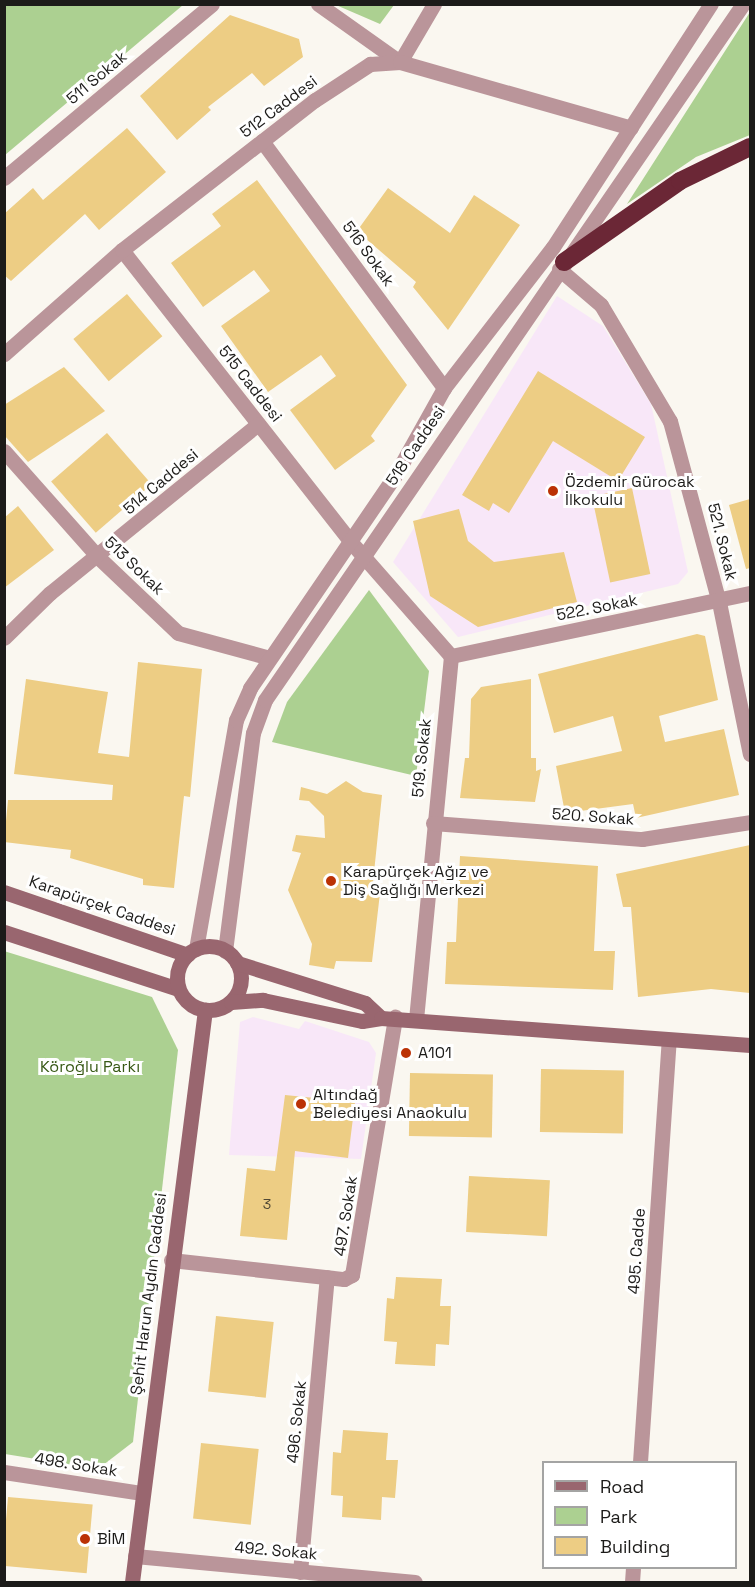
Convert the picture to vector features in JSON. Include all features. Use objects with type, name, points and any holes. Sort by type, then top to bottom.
[{"type":"highway","points":[[562,266],[680,181],[750,147]]},
{"type":"main road","name":"Karapürçek Caddesi","points":[[4,892],[192,952]]},
{"type":"main road","points":[[4,932],[178,989],[191,1005],[205,1010],[231,1002],[263,1000],[362,1021],[388,1017],[416,1018],[669,1042],[750,1044]]},
{"type":"main road","points":[[178,989],[179,968],[192,952],[225,951],[237,963],[365,1003],[388,1017]]},
{"type":"main road","points":[[231,1002],[241,983],[237,963]]},
{"type":"main road","name":"Şehit Harun Aydın Caddesi","points":[[132,1582],[171,1260],[205,1010]]},
{"type":"street","name":"511 Sokak","points":[[4,178],[212,4]]},
{"type":"street","points":[[318,4],[400,62],[434,4]]},
{"type":"street","name":"518 Caddesi","points":[[192,952],[236,720],[270,658],[396,474],[444,388],[553,247],[711,4]]},
{"type":"street","name":"518 Caddesi","points":[[225,951],[258,715],[364,556],[743,4]]},
{"type":"street","name":"512 Caddesi","points":[[4,354],[122,250],[262,141],[370,64],[400,62],[631,128]]},
{"type":"street","name":"516 Sokak","points":[[262,141],[444,388]]},
{"type":"street","name":"515 Caddesi","points":[[122,250],[350,540]]},
{"type":"street","name":"521. Sokak","points":[[562,266],[601,305],[659,396],[684,464],[719,602],[750,754]]},
{"type":"street","name":"514 Caddesi","points":[[4,638],[50,593],[98,557],[258,424]]},
{"type":"street","name":"513 Sokak","points":[[4,451],[98,557],[178,633],[270,658]]},
{"type":"street","points":[[350,540],[451,656]]},
{"type":"street","name":"522. Sokak","points":[[451,656],[719,602],[750,593]]},
{"type":"street","name":"519. Sokak","points":[[416,1018],[451,656]]},
{"type":"street","name":"520. Sokak","points":[[433,824],[642,839],[750,822]]},
{"type":"street","name":"497. Sokak","points":[[171,1260],[344,1279],[356,1267],[388,1017]]},
{"type":"street","name":"495. Cadde","points":[[640,1461],[669,1042]]},
{"type":"street","name":"496. Sokak","points":[[300,1572],[327,1277]]},
{"type":"street","name":"498. Sokak","points":[[4,1472],[142,1493]]},
{"type":"street","name":"492. Sokak","points":[[135,1556],[415,1582]]},
{"type":"shaded area","name":"Özdemir Gürocak İlkokulu","points":[[557,296],[603,326],[651,404],[688,572],[678,584],[458,637],[393,562]]},
{"type":"shaded area","name":"Altındağ Belediyesi Anaokulu","points":[[253,1017],[299,1029],[305,1021],[369,1042],[376,1053],[361,1159],[229,1155],[240,1022]]},
{"type":"green space","points":[[5,4],[183,4],[183,5],[5,155]]},
{"type":"green space","points":[[336,5],[394,5],[380,24]]},
{"type":"green space","points":[[750,12],[750,135],[696,157],[627,204]]},
{"type":"green space","points":[[369,590],[429,671],[416,776],[272,742],[287,702]]},
{"type":"green space","name":"Köroğlu Parkı","points":[[4,951],[152,997],[178,1050],[133,1442],[98,1469],[5,1454]]},
{"type":"building","points":[[230,15],[299,39],[303,57],[264,86],[252,73],[208,107],[211,110],[177,140],[140,96]]},
{"type":"building","points":[[127,128],[166,172],[99,230],[85,214],[11,281],[4,275],[4,214],[33,188],[43,200]]},
{"type":"building","points":[[257,180],[407,385],[371,436],[375,441],[335,470],[290,410],[336,376],[321,355],[268,392],[221,326],[270,291],[254,270],[203,307],[171,263],[221,226],[212,214]]},
{"type":"building","points":[[388,188],[450,233],[474,195],[520,225],[448,330],[413,287],[416,282],[357,231]]},
{"type":"building","points":[[127,294],[162,336],[109,381],[73,339]]},
{"type":"building","points":[[64,367],[105,411],[28,462],[4,435],[4,405]]},
{"type":"building","points":[[538,371],[645,437],[618,481],[553,441],[509,513],[493,503],[489,511],[462,495]]},
{"type":"building","points":[[107,433],[152,484],[96,533],[51,482]]},
{"type":"building","points":[[632,488],[650,574],[610,583],[592,497]]},
{"type":"building","points":[[750,499],[750,568],[746,569],[729,505]]},
{"type":"building","points":[[18,506],[54,550],[4,588],[4,518]]},
{"type":"building","points":[[459,509],[468,541],[494,562],[564,552],[577,602],[478,627],[430,596],[413,521]]},
{"type":"building","points":[[697,634],[705,636],[718,700],[659,716],[665,742],[724,729],[739,795],[636,818],[633,804],[565,813],[556,766],[622,751],[613,716],[554,733],[538,674]]},
{"type":"building","points":[[138,662],[202,669],[190,797],[184,796],[174,888],[143,885],[143,879],[70,858],[71,850],[4,842],[8,800],[112,800],[113,785],[14,774],[26,679],[108,692],[98,753],[129,757]]},
{"type":"building","points":[[531,679],[531,758],[536,758],[536,771],[541,769],[535,802],[460,798],[465,758],[469,758],[471,699],[481,687]]},
{"type":"building","name":"Karapürçek Ağız ve Diş Sağlığı Merkezi","points":[[346,781],[363,792],[382,795],[372,892],[380,893],[372,962],[336,961],[334,969],[309,965],[312,944],[288,890],[301,853],[292,851],[296,835],[325,838],[324,816],[309,801],[299,800],[301,787],[327,794]]},
{"type":"building","points":[[750,845],[750,993],[711,989],[638,997],[631,907],[623,907],[616,874]]},
{"type":"building","points":[[460,856],[598,866],[594,951],[615,951],[613,990],[445,984],[447,942],[456,942]]},
{"type":"building","points":[[541,1069],[624,1070],[623,1133],[540,1132]]},
{"type":"building","points":[[410,1073],[493,1074],[492,1137],[409,1136]]},
{"type":"building","points":[[285,1095],[355,1102],[348,1158],[295,1151],[287,1240],[240,1236],[247,1168],[275,1171]]},
{"type":"building","points":[[469,1176],[550,1180],[547,1236],[466,1232]]},
{"type":"building","points":[[396,1277],[442,1279],[440,1306],[451,1306],[449,1345],[436,1344],[435,1366],[395,1364],[397,1342],[384,1341],[387,1298],[394,1299]]},
{"type":"building","points":[[216,1316],[274,1322],[266,1398],[208,1392]]},
{"type":"building","points":[[343,1430],[388,1433],[386,1460],[398,1460],[395,1498],[382,1497],[381,1520],[342,1517],[343,1496],[331,1495],[333,1452],[341,1453]]},
{"type":"building","points":[[201,1443],[259,1449],[251,1525],[193,1519]]},
{"type":"building","points":[[8,1497],[93,1504],[87,1573],[4,1566]]},
{"type":"place","name":"Özdemir Gürocak İlkokulu","points":[[553,491]]},
{"type":"place","name":"Karapürçek Ağız ve Diş Sağlığı Merkezi","points":[[331,881]]},
{"type":"place","name":"A101","points":[[406,1053]]},
{"type":"place","name":"Altındağ Belediyesi Anaokulu","points":[[301,1104]]},
{"type":"place","name":"BİM","points":[[85,1539]]}]
